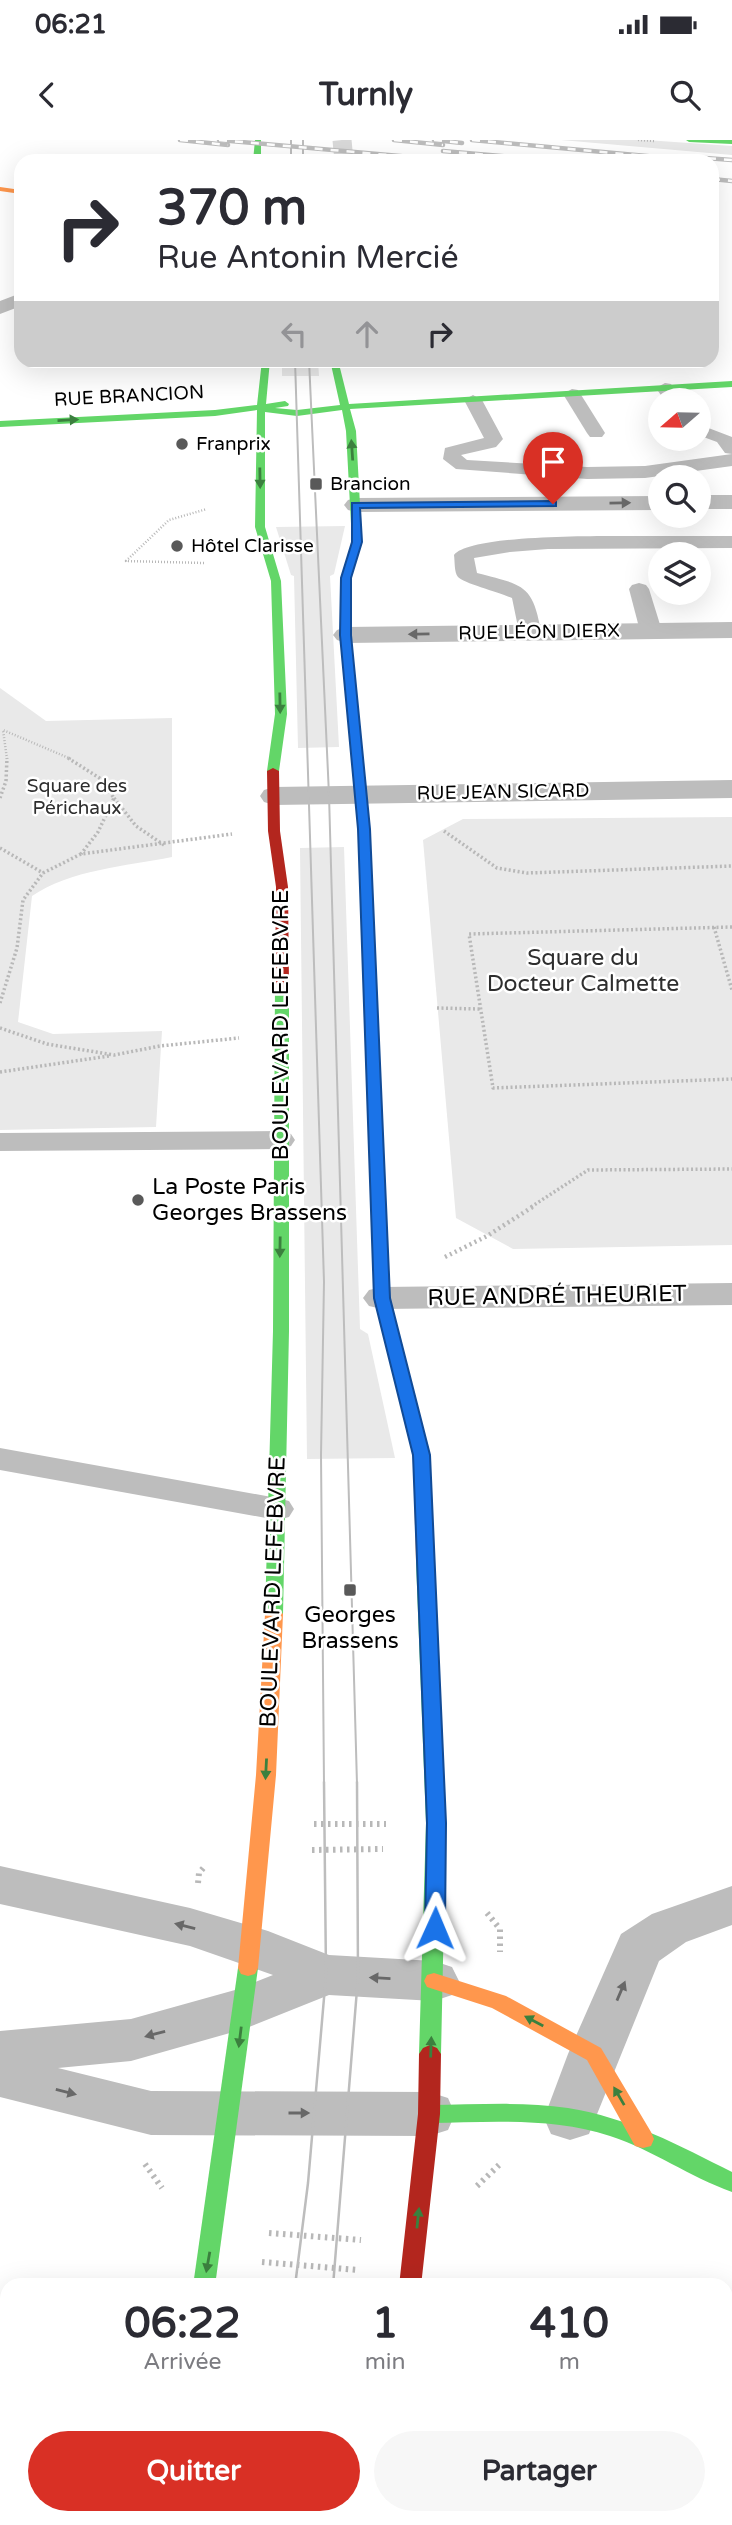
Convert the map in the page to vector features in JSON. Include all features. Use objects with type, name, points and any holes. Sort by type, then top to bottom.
[{"type":"main road","points":[[689,140],[732,142]]},
{"type":"main road","name":"BOULEVARD LEFEBVRE","points":[[205,2278],[244,2008],[266,1776],[277,1509],[282,887],[274,831],[273,757],[281,713],[276,580],[260,527],[261,409],[265,368]]},
{"type":"main road","points":[[336,368],[351,431],[357,542],[346,578],[346,635],[362,794],[382,1298],[421,1455],[436,1848],[429,2114],[411,2278]]},
{"type":"main road","name":"RUE BRANCION","points":[[709,388],[732,384]]},
{"type":"main road","name":"RUE BRANCION","points":[[0,424],[261,409],[304,413],[345,407],[572,394],[648,395]]},
{"type":"main road","points":[[434,1981],[499,2003],[594,2054],[643,2139]]},
{"type":"main road","points":[[429,2114],[530,2114],[570,2118],[643,2139],[732,2183]]},
{"type":"street","points":[[711,502],[732,502]]},
{"type":"street","points":[[355,505],[648,503]]},
{"type":"street","name":"RUE LÉON DIERX","points":[[346,635],[732,630]]},
{"type":"street","name":"RUE JEAN SICARD","points":[[274,796],[732,789]]},
{"type":"street","name":"RUE ANDRÉ THEURIET","points":[[382,1298],[732,1294]]},
{"type":"street","points":[[0,1885],[178,1924],[250,1945],[326,1975],[434,1981]]},
{"type":"street","points":[[570,2118],[639,1948],[669,1928],[732,1905]]},
{"type":"street","points":[[0,2052],[131,2040],[244,2008],[326,1975]]},
{"type":"street","points":[[0,2075],[151,2113],[429,2114]]},
{"type":"lane","points":[[572,394],[596,433]]},
{"type":"lane","points":[[473,400],[494,439],[489,443],[452,452],[452,459],[463,465],[587,473],[645,472],[732,460]]},
{"type":"lane","points":[[711,434],[723,438],[732,449]]},
{"type":"lane","points":[[530,632],[521,595],[504,586],[470,577],[466,574],[464,555],[477,550],[515,547],[732,542]]},
{"type":"lane","points":[[639,589],[651,631]]},
{"type":"lane","points":[[0,1142],[281,1140]]},
{"type":"lane","points":[[0,1459],[277,1509]]},
{"type":"path","points":[[204,563],[126,561],[169,520],[206,509]]},
{"type":"path","points":[[0,798],[8,778],[7,749],[1,729]]},
{"type":"path","points":[[1,729],[67,757],[101,779],[136,826],[164,845]]},
{"type":"path","points":[[402,794],[442,830],[497,868],[527,873],[732,866]]},
{"type":"path","points":[[81,854],[98,832],[114,798]]},
{"type":"path","points":[[0,1003],[17,948],[23,901],[43,873],[81,854],[239,833]]},
{"type":"path","points":[[0,848],[43,873]]},
{"type":"path","points":[[714,927],[732,990]]},
{"type":"path","points":[[732,927],[469,934],[493,1088],[732,1079]]},
{"type":"path","points":[[437,1008],[480,1009]]},
{"type":"path","points":[[0,1028],[47,1044],[114,1055]]},
{"type":"path","points":[[0,1072],[160,1046],[245,1037]]},
{"type":"path","points":[[446,1266],[445,1256],[487,1236],[588,1170],[732,1169]]},
{"type":"path","points":[[300,1824],[390,1824]]},
{"type":"path","points":[[258,1852],[436,1848]]},
{"type":"path","points":[[214,2229],[415,2244]]},
{"type":"path","points":[[251,2261],[369,2271]]},
{"type":"green space","points":[[561,140],[646,140],[732,146],[732,155]]},
{"type":"green space","points":[[282,368],[318,368],[319,376],[282,376]]},
{"type":"green space","points":[[345,526],[334,574],[330,576],[339,747],[298,748],[294,576],[291,575],[276,527]]},
{"type":"green space","name":"Square des Périchaux","points":[[0,688],[46,721],[172,718],[172,857],[118,866],[63,880],[32,896],[18,1022],[53,1034],[162,1031],[156,1127],[0,1130]]},
{"type":"green space","name":"Square du Docteur Calmette","points":[[732,817],[732,1245],[513,1249],[456,1218],[423,840],[463,819]]},
{"type":"green space","points":[[344,847],[360,1329],[368,1334],[395,1458],[307,1459],[300,848]]},
{"type":"tunnel","points":[[342,140],[343,154]]},
{"type":"tram line","points":[[291,140],[291,154]]},
{"type":"tram line","points":[[303,140],[303,154]]},
{"type":"tram line","points":[[295,368],[324,1282],[321,1455],[324,1784]]},
{"type":"tram line","points":[[309,368],[329,795],[357,1784]]},
{"type":"tram line","points":[[296,2278],[308,2183],[326,1975],[324,1782]]},
{"type":"tram line","points":[[334,2278],[358,1977],[357,1782]]},
{"type":"railway","points":[[180,140],[228,145]]},
{"type":"railway","points":[[219,140],[377,154]]},
{"type":"railway","points":[[394,140],[443,145]]},
{"type":"railway","points":[[434,140],[462,143]]},
{"type":"railway","points":[[472,140],[625,154]]},
{"type":"railway","points":[[443,151],[478,154]]},
{"type":"railway","points":[[719,159],[732,160]]},
{"type":"railway","points":[[719,180],[732,181]]},
{"type":"traffic: fast","points":[[257,154],[258,140]]},
{"type":"traffic: fast","points":[[689,140],[732,142]]},
{"type":"traffic: fast","points":[[265,368],[259,432],[260,527],[276,581],[281,714],[273,771]]},
{"type":"traffic: fast","points":[[336,368],[351,431],[356,505],[357,542],[346,578],[346,635],[364,829],[373,1072]]},
{"type":"traffic: fast","points":[[261,409],[297,413],[345,407],[732,384]]},
{"type":"traffic: fast","points":[[0,424],[215,413],[285,404]]},
{"type":"traffic: fast","points":[[274,1614],[281,1331],[282,985]]},
{"type":"traffic: fast","points":[[425,1561],[436,1823],[430,2054]]},
{"type":"traffic: fast","points":[[205,2278],[248,1968]]},
{"type":"traffic: fast","points":[[429,2114],[534,2114],[590,2121],[653,2144],[732,2183]]},
{"type":"traffic: slow","points":[[0,189],[14,191]]},
{"type":"traffic: slow","points":[[373,1072],[382,1298],[421,1455],[425,1561]]},
{"type":"traffic: slow","points":[[248,1968],[266,1775],[274,1614]]},
{"type":"traffic: slow","points":[[434,1981],[499,2002],[594,2054],[643,2139]]},
{"type":"traffic: jam","points":[[273,771],[274,831],[282,887],[282,985]]},
{"type":"traffic: jam","points":[[411,2278],[429,2114],[430,2054]]},
{"type":"place","name":"Franprix","points":[[182,444]]},
{"type":"place","name":"Brancion","points":[[316,484]]},
{"type":"place","name":"Hôtel Clarisse","points":[[177,546]]},
{"type":"place","name":"La Poste Paris Georges Brassens","points":[[138,1200]]},
{"type":"place","name":"Georges Brassens","points":[[350,1590]]},
{"type":"route","points":[[435,1928],[436,1823],[421,1455],[382,1298],[364,829],[346,635],[346,578],[357,542],[355,505],[553,504]]}]
